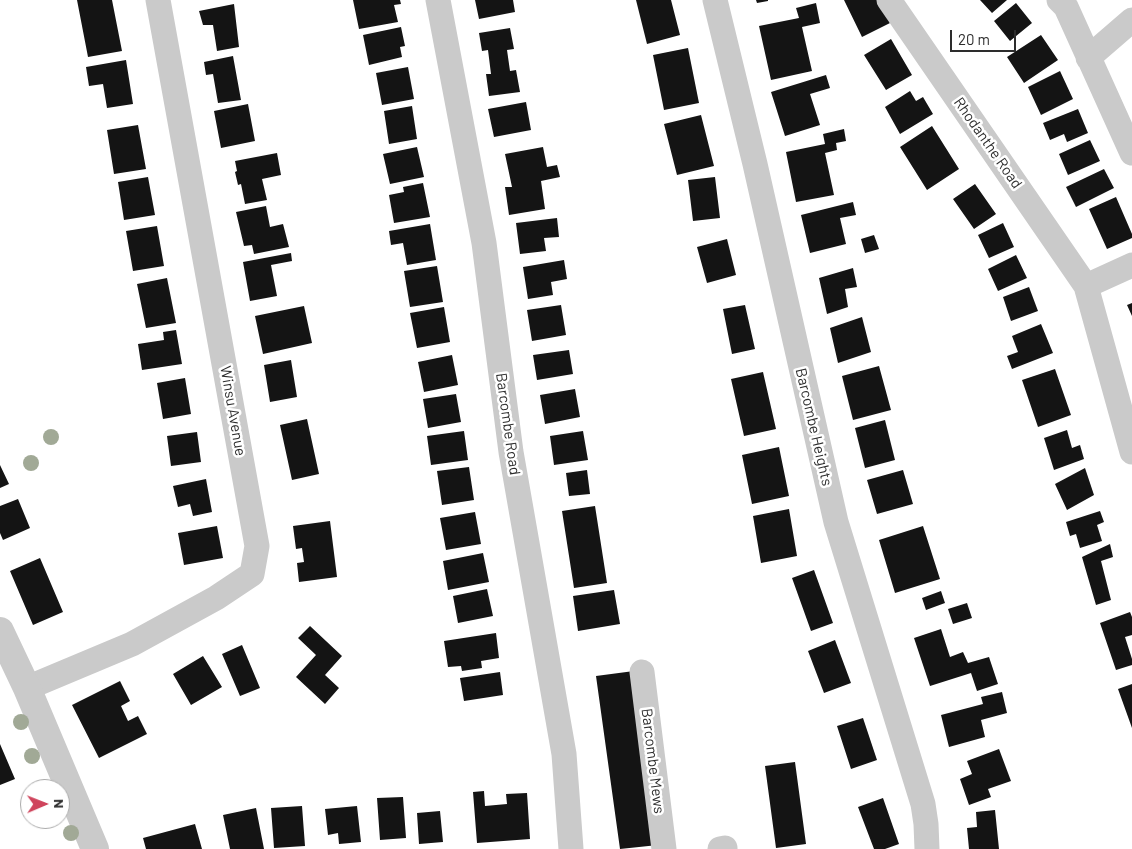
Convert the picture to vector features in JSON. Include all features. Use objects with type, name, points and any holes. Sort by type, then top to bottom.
[{"type":"street","name":"Winsu Avenue","points":[[27,688],[132,644],[216,598],[252,574],[257,546],[158,0]]},
{"type":"street","name":"Barcombe Road","points":[[438,0],[484,243],[511,452],[564,754],[572,849]]},
{"type":"street","name":"Barcombe Heights","points":[[715,0],[755,164],[836,522],[923,804],[927,849]]},
{"type":"street","name":"Rhodanthe Road","points":[[889,0],[1086,286],[1132,452]]},
{"type":"street","points":[[1060,0],[1066,7],[1132,153]]},
{"type":"street","points":[[1088,58],[1132,20]]},
{"type":"street","points":[[1086,286],[1132,265]]},
{"type":"street","points":[[0,631],[27,688],[95,849]]},
{"type":"street","name":"Barcombe Mews","points":[[642,672],[664,849]]},
{"type":"building","points":[[77,0],[112,0],[122,51],[88,57]]},
{"type":"building","points":[[353,0],[400,0],[401,4],[394,5],[398,22],[359,29]]},
{"type":"building","points":[[475,0],[513,0],[515,12],[479,19]]},
{"type":"building","points":[[636,0],[671,0],[680,35],[647,44]]},
{"type":"building","points":[[756,0],[768,0],[768,1],[757,3]]},
{"type":"building","points":[[844,0],[879,0],[890,23],[862,37]]},
{"type":"building","points":[[980,0],[1007,0],[992,13]]},
{"type":"building","points":[[816,3],[820,23],[802,27],[812,71],[771,80],[759,26],[799,18],[796,8]]},
{"type":"building","points":[[1016,3],[1032,23],[1010,41],[994,21]]},
{"type":"building","points":[[234,4],[239,47],[217,51],[213,25],[203,25],[199,11]]},
{"type":"building","points":[[401,27],[405,46],[400,47],[402,57],[369,65],[363,35]]},
{"type":"building","points":[[510,28],[514,49],[507,50],[510,71],[516,70],[520,92],[489,96],[486,74],[491,74],[488,50],[482,51],[479,33]]},
{"type":"building","points":[[1041,35],[1058,60],[1024,83],[1007,57]]},
{"type":"building","points":[[891,39],[912,75],[886,90],[864,55]]},
{"type":"building","points":[[688,48],[699,103],[664,110],[653,55]]},
{"type":"building","points":[[233,56],[241,100],[218,103],[213,74],[206,75],[204,62]]},
{"type":"building","points":[[126,60],[133,104],[107,108],[103,84],[89,86],[86,67]]},
{"type":"building","points":[[408,67],[414,99],[382,105],[376,73]]},
{"type":"building","points":[[1060,71],[1073,99],[1041,115],[1028,87]]},
{"type":"building","points":[[826,75],[830,88],[810,94],[820,125],[785,136],[771,92]]},
{"type":"building","points":[[910,91],[916,101],[923,97],[933,114],[900,134],[885,107]]},
{"type":"building","points":[[526,102],[531,130],[494,137],[488,109]]},
{"type":"building","points":[[248,104],[255,141],[221,148],[214,111]]},
{"type":"building","points":[[412,106],[417,139],[389,144],[384,111]]},
{"type":"building","points":[[1078,109],[1088,133],[1067,142],[1064,134],[1050,140],[1043,123]]},
{"type":"building","points":[[701,115],[714,166],[677,175],[664,124]]},
{"type":"building","points":[[138,125],[146,169],[114,174],[107,130]]},
{"type":"building","points":[[932,126],[959,169],[927,190],[900,147]]},
{"type":"building","points":[[844,129],[846,141],[836,143],[837,150],[825,153],[834,195],[796,202],[786,152],[825,144],[823,134]]},
{"type":"building","points":[[1090,140],[1100,161],[1068,175],[1059,154]]},
{"type":"building","points":[[417,147],[424,177],[390,184],[383,154]]},
{"type":"building","points":[[543,147],[547,167],[557,165],[560,177],[541,181],[545,209],[509,215],[505,187],[512,187],[505,154]]},
{"type":"building","points":[[277,153],[281,175],[262,179],[267,200],[245,204],[241,184],[238,185],[235,161]]},
{"type":"building","points":[[1104,169],[1114,188],[1076,207],[1066,187]]},
{"type":"building","points":[[148,177],[155,215],[124,220],[118,182]]},
{"type":"building","points":[[715,177],[720,218],[693,221],[688,180]]},
{"type":"building","points":[[423,183],[430,217],[394,223],[389,195],[404,192],[403,187]]},
{"type":"building","points":[[975,184],[996,214],[974,229],[953,199]]},
{"type":"building","points":[[1116,197],[1132,238],[1107,249],[1089,209]]},
{"type":"building","points":[[853,202],[856,215],[840,218],[846,244],[810,253],[801,215]]},
{"type":"building","points":[[266,206],[270,227],[283,224],[289,247],[254,254],[252,245],[244,246],[236,212]]},
{"type":"building","points":[[557,218],[559,237],[544,238],[546,251],[520,254],[516,223]]},
{"type":"building","points":[[1003,223],[1014,247],[989,258],[978,235]]},
{"type":"building","points":[[430,224],[436,260],[407,265],[403,243],[391,245],[389,231]]},
{"type":"building","points":[[157,226],[164,266],[133,271],[126,231]]},
{"type":"building","points":[[874,235],[879,249],[865,253],[861,239]]},
{"type":"building","points":[[727,239],[736,275],[707,283],[697,247]]},
{"type":"building","points":[[291,253],[292,261],[271,265],[277,296],[250,301],[243,262]]},
{"type":"building","points":[[1016,255],[1027,278],[998,291],[988,269]]},
{"type":"building","points":[[564,260],[567,279],[551,282],[553,295],[528,299],[523,267]]},
{"type":"building","points":[[437,266],[443,302],[410,307],[404,271]]},
{"type":"building","points":[[853,268],[857,287],[845,289],[848,307],[827,314],[819,278]]},
{"type":"building","points":[[167,278],[176,323],[146,328],[137,284]]},
{"type":"building","points":[[1029,287],[1038,311],[1011,321],[1003,297]]},
{"type":"building","points":[[1132,303],[1132,316],[1127,305]]},
{"type":"building","points":[[561,305],[566,335],[532,341],[527,310]]},
{"type":"building","points":[[745,305],[755,349],[732,354],[723,309]]},
{"type":"building","points":[[304,306],[312,343],[263,354],[255,316]]},
{"type":"building","points":[[444,307],[450,342],[417,348],[410,313]]},
{"type":"building","points":[[862,317],[871,352],[838,363],[830,328]]},
{"type":"building","points":[[1041,324],[1053,353],[1012,369],[1007,356],[1018,352],[1012,336]]},
{"type":"building","points":[[176,330],[182,364],[142,370],[138,344],[164,340],[163,332]]},
{"type":"building","points":[[569,350],[573,374],[537,380],[533,355]]},
{"type":"building","points":[[452,355],[458,385],[424,392],[418,362]]},
{"type":"building","points":[[291,360],[297,397],[270,402],[264,365]]},
{"type":"building","points":[[879,366],[891,410],[853,420],[842,376]]},
{"type":"building","points":[[1055,369],[1071,415],[1038,427],[1022,380]]},
{"type":"building","points":[[763,372],[776,429],[744,436],[731,379]]},
{"type":"building","points":[[185,378],[191,414],[163,419],[157,383]]},
{"type":"building","points":[[575,389],[580,417],[545,424],[540,395]]},
{"type":"building","points":[[456,394],[461,422],[428,428],[423,399]]},
{"type":"building","points":[[307,419],[319,474],[292,480],[280,425]]},
{"type":"building","points":[[885,420],[895,460],[865,468],[855,428]]},
{"type":"building","points":[[1067,430],[1072,448],[1080,445],[1084,459],[1054,470],[1044,438]]},
{"type":"building","points":[[464,431],[468,460],[431,465],[427,436]]},
{"type":"building","points":[[583,431],[588,460],[554,465],[550,436]]},
{"type":"building","points":[[197,432],[201,462],[171,466],[167,436]]},
{"type":"building","points":[[779,447],[789,496],[752,504],[742,455]]},
{"type":"building","points":[[0,465],[9,484],[0,488]]},
{"type":"building","points":[[469,467],[474,500],[442,505],[437,471]]},
{"type":"building","points":[[1085,468],[1094,495],[1067,510],[1055,484]]},
{"type":"building","points":[[587,470],[590,494],[569,496],[566,473]]},
{"type":"building","points":[[903,470],[913,504],[877,514],[867,480]]},
{"type":"building","points":[[206,479],[212,512],[193,516],[190,504],[178,507],[173,486]]},
{"type":"building","points":[[18,499],[30,528],[3,540],[0,533],[0,506]]},
{"type":"building","points":[[595,506],[607,583],[574,588],[562,511]]},
{"type":"building","points":[[789,509],[797,556],[761,563],[753,516]]},
{"type":"building","points":[[1100,511],[1104,522],[1097,525],[1102,541],[1080,548],[1076,534],[1070,536],[1066,522]]},
{"type":"building","points":[[475,512],[481,544],[446,550],[440,518]]},
{"type":"building","points":[[330,521],[337,577],[299,582],[297,563],[304,562],[302,548],[296,549],[293,526]]},
{"type":"building","points":[[217,526],[223,558],[184,565],[178,533]]},
{"type":"building","points":[[923,526],[940,579],[895,593],[879,540]]},
{"type":"building","points":[[1110,544],[1113,557],[1101,561],[1111,600],[1096,605],[1082,557]]},
{"type":"building","points":[[483,553],[489,582],[448,590],[443,561]]},
{"type":"building","points":[[40,558],[63,612],[33,625],[10,571]]},
{"type":"building","points":[[814,570],[833,623],[811,631],[792,578]]},
{"type":"building","points":[[487,589],[493,616],[458,623],[453,596]]},
{"type":"building","points":[[614,590],[620,624],[578,631],[573,596]]},
{"type":"building","points":[[941,591],[945,603],[926,610],[922,598]]},
{"type":"building","points":[[967,603],[972,618],[953,624],[948,609]]},
{"type":"building","points":[[1130,612],[1132,617],[1132,635],[1125,637],[1132,665],[1116,670],[1100,623]]},
{"type":"building","points":[[310,626],[342,656],[325,675],[339,688],[325,704],[296,677],[316,655],[298,638]]},
{"type":"building","points":[[941,629],[950,657],[963,652],[968,663],[989,657],[998,684],[977,691],[971,673],[930,686],[914,638]]},
{"type":"building","points":[[496,633],[499,658],[481,661],[482,668],[462,671],[461,666],[448,667],[444,641]]},
{"type":"building","points":[[835,640],[851,683],[824,693],[808,651]]},
{"type":"building","points":[[242,645],[260,688],[240,696],[222,654]]},
{"type":"building","points":[[203,656],[222,687],[191,705],[173,674]]},
{"type":"building","points":[[634,671],[658,845],[620,849],[596,676]]},
{"type":"building","points":[[500,672],[503,695],[464,701],[460,678]]},
{"type":"building","points":[[120,681],[130,701],[121,706],[128,721],[138,716],[147,734],[99,758],[72,705]]},
{"type":"building","points":[[1132,684],[1132,728],[1118,689]]},
{"type":"building","points":[[1002,692],[1007,713],[981,720],[985,737],[949,747],[941,715],[983,704],[981,697]]},
{"type":"building","points":[[863,718],[877,760],[851,769],[837,726]]},
{"type":"building","points":[[0,744],[15,779],[0,785]]},
{"type":"building","points":[[999,749],[1011,781],[988,789],[991,797],[969,805],[960,779],[972,774],[967,761]]},
{"type":"building","points":[[795,762],[806,844],[776,848],[765,766]]},
{"type":"building","points":[[484,791],[485,806],[507,804],[506,794],[527,793],[530,839],[477,843],[473,792]]},
{"type":"building","points":[[403,797],[406,838],[380,840],[377,798]]},
{"type":"building","points":[[883,798],[899,844],[885,849],[874,849],[858,807]]},
{"type":"building","points":[[302,806],[305,846],[274,848],[271,808]]},
{"type":"building","points":[[357,806],[361,842],[339,844],[338,833],[328,835],[325,809]]},
{"type":"building","points":[[256,808],[264,849],[230,849],[223,815]]},
{"type":"building","points":[[995,810],[999,849],[969,849],[967,828],[977,827],[976,812]]},
{"type":"building","points":[[440,811],[443,842],[419,844],[417,813]]},
{"type":"building","points":[[195,824],[202,849],[146,849],[143,838]]}]
